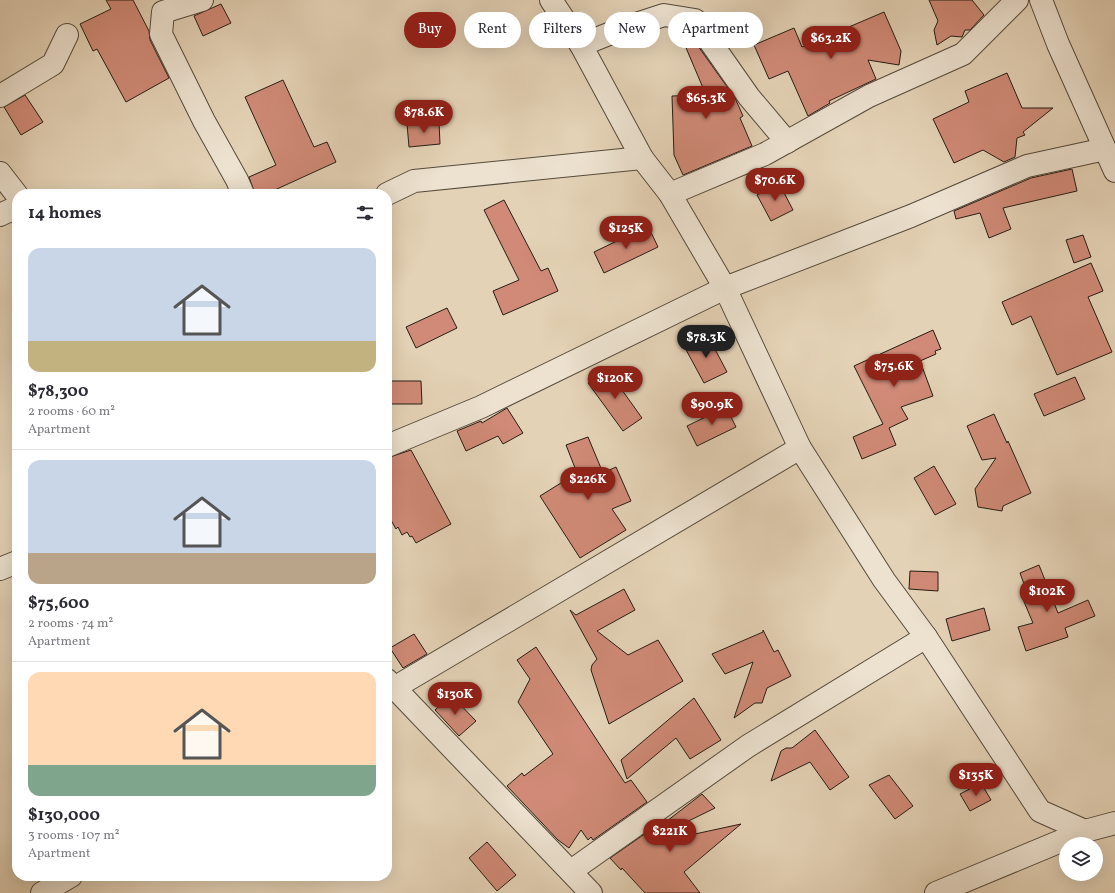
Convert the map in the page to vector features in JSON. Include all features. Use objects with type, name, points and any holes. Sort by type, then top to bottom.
[{"type":"street","points":[[202,0],[162,6],[161,34],[204,121],[241,189]]},
{"type":"street","points":[[551,0],[559,12]]},
{"type":"street","points":[[670,194],[765,154],[869,96],[963,54],[1017,0]]},
{"type":"street","points":[[1041,0],[1058,44],[1115,171]]},
{"type":"street","points":[[596,39],[664,15],[695,20],[749,97],[787,142]]},
{"type":"street","points":[[0,96],[53,64],[67,35]]},
{"type":"street","points":[[582,48],[642,158],[670,194],[725,288],[800,448],[884,580],[926,637],[1040,811],[1085,831]]},
{"type":"street","points":[[392,444],[481,407],[725,288],[910,216],[1027,166],[1096,151],[1102,143]]},
{"type":"street","points":[[392,192],[414,182],[642,158]]},
{"type":"street","points":[[0,172],[13,189]]},
{"type":"street","points":[[0,215],[12,209]]},
{"type":"street","points":[[392,683],[800,448]]},
{"type":"street","points":[[0,569],[12,564]]},
{"type":"street","points":[[571,871],[748,746],[926,637]]},
{"type":"street","points":[[392,686],[591,893]]},
{"type":"street","points":[[936,893],[1085,831],[1115,823]]},
{"type":"street","points":[[42,893],[62,881]]},
{"type":"building","points":[[106,0],[133,0],[149,31],[150,40],[169,78],[126,102],[97,49],[93,51],[80,24],[111,9]]},
{"type":"building","points":[[929,0],[972,0],[984,15],[970,30],[965,30],[962,37],[951,36],[937,45],[934,30],[938,21]]},
{"type":"building","points":[[221,4],[231,23],[203,36],[194,16]]},
{"type":"building","points":[[884,12],[901,51],[899,65],[868,60],[876,79],[829,101],[830,103],[808,116],[788,71],[769,79],[755,48],[763,48],[763,41],[794,28],[802,47]]},
{"type":"building","points":[[686,48],[699,48],[735,98],[743,116],[740,118],[752,146],[683,175],[674,155],[672,96],[706,95]]},
{"type":"building","points":[[1007,73],[1022,108],[1053,108],[1023,132],[1025,135],[1017,138],[1015,157],[1004,162],[983,150],[954,163],[933,119],[969,102],[965,91]]},
{"type":"building","points":[[283,80],[314,147],[327,142],[336,162],[277,189],[253,189],[249,177],[276,165],[245,97]]},
{"type":"building","points":[[25,95],[43,122],[21,135],[4,107]]},
{"type":"building","points":[[439,122],[440,144],[409,147],[407,124]]},
{"type":"building","points":[[1072,169],[1077,191],[1003,208],[1011,229],[989,238],[980,213],[956,219],[954,211],[1031,178]]},
{"type":"building","points":[[779,183],[793,210],[771,221],[757,195]]},
{"type":"building","points":[[504,200],[541,271],[548,268],[558,291],[503,315],[493,291],[519,280],[484,210]]},
{"type":"building","points":[[648,226],[658,247],[604,273],[594,252]]},
{"type":"building","points":[[1083,235],[1091,257],[1074,263],[1066,240]]},
{"type":"building","points":[[1091,263],[1103,291],[1088,297],[1112,352],[1057,375],[1031,316],[1012,325],[1002,302]]},
{"type":"building","points":[[447,308],[457,328],[416,348],[406,327]]},
{"type":"building","points":[[933,330],[941,349],[935,351],[936,354],[920,361],[933,396],[901,407],[908,419],[889,428],[896,445],[862,459],[853,437],[883,424],[854,366]]},
{"type":"building","points":[[707,334],[727,372],[704,383],[684,346]]},
{"type":"building","points":[[607,369],[642,418],[623,431],[588,383]]},
{"type":"building","points":[[1075,377],[1085,399],[1044,416],[1034,394]]},
{"type":"building","points":[[392,381],[421,381],[422,404],[392,404]]},
{"type":"building","points":[[726,407],[736,427],[697,446],[687,426]]},
{"type":"building","points":[[507,408],[523,433],[503,444],[498,436],[466,451],[457,431],[481,421],[482,423]]},
{"type":"building","points":[[994,414],[1007,443],[1008,441],[1031,493],[1003,506],[1002,511],[978,507],[975,489],[996,458],[982,460],[967,426]]},
{"type":"building","points":[[588,437],[603,473],[616,467],[631,501],[612,509],[626,530],[580,558],[540,496],[577,473],[566,445]]},
{"type":"building","points":[[411,450],[451,524],[416,543],[412,536],[410,537],[407,532],[402,535],[398,527],[396,529],[392,522],[392,456]]},
{"type":"building","points":[[934,466],[956,504],[935,515],[914,478]]},
{"type":"building","points":[[1039,565],[1058,613],[1088,600],[1095,616],[1065,628],[1068,637],[1026,651],[1018,627],[1033,623],[1022,597],[1028,595],[1020,573]]},
{"type":"building","points":[[910,571],[938,572],[938,591],[909,589]]},
{"type":"building","points":[[624,589],[635,610],[597,631],[628,655],[658,640],[683,681],[609,724],[591,670],[592,665],[597,659],[570,610],[576,615]]},
{"type":"building","points":[[984,608],[990,630],[952,641],[946,619]]},
{"type":"building","points":[[763,630],[774,652],[778,650],[791,676],[767,688],[762,703],[755,703],[734,718],[753,662],[725,674],[712,654],[763,632]]},
{"type":"building","points":[[414,634],[427,654],[403,668],[392,651],[392,647]]},
{"type":"building","points":[[536,647],[625,783],[631,780],[647,802],[593,840],[591,837],[588,840],[581,830],[569,848],[558,840],[507,786],[522,773],[524,776],[553,754],[518,702],[530,679],[517,660]]},
{"type":"building","points":[[451,695],[476,721],[459,736],[435,710]]},
{"type":"building","points":[[694,698],[721,740],[690,759],[676,738],[627,779],[621,760]]},
{"type":"building","points":[[815,730],[849,777],[830,790],[810,762],[771,781],[781,751],[786,748],[792,748]]},
{"type":"building","points":[[889,775],[913,806],[895,819],[869,785]]},
{"type":"building","points":[[981,783],[991,800],[970,811],[960,794]]},
{"type":"building","points":[[702,794],[715,808],[656,837],[658,842],[741,824],[684,872],[700,893],[645,893],[622,868],[621,870],[610,858],[662,822],[663,824]]},
{"type":"building","points":[[487,842],[516,875],[497,891],[469,858]]}]
